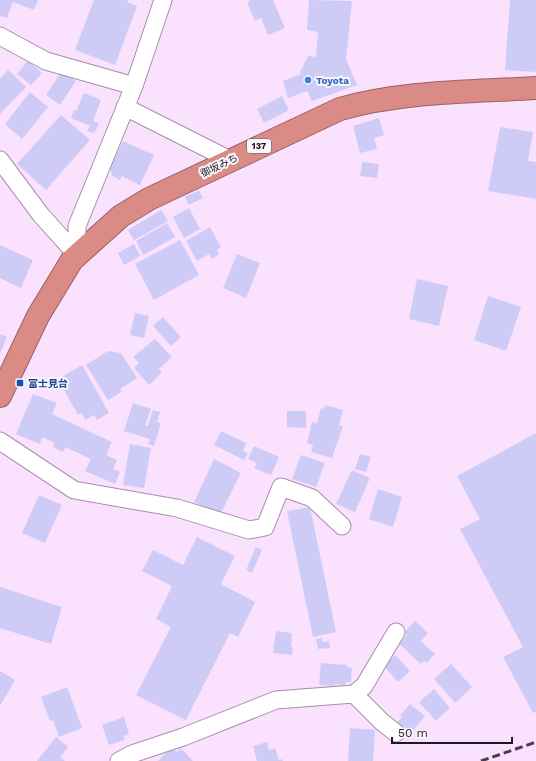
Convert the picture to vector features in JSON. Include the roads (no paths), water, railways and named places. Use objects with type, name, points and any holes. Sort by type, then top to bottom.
[{"type":"highway","name":"御坂みち","points":[[0,396],[38,316],[72,260],[121,216],[149,199],[333,112],[371,100],[413,95],[536,88]]},
{"type":"street","points":[[77,255],[77,226],[126,107],[164,0]]},
{"type":"street","points":[[0,36],[46,61],[134,86]]},
{"type":"street","points":[[126,107],[230,160]]},
{"type":"street","points":[[0,160],[41,214],[77,255]]},
{"type":"street","points":[[0,440],[74,490],[177,508],[250,530],[265,527],[282,487],[312,498],[342,526]]},
{"type":"street","points":[[119,761],[132,754],[183,737],[276,700],[354,694],[364,686],[396,632]]},
{"type":"street","points":[[354,694],[382,722],[396,733]]},
{"type":"railway","points":[[481,761],[536,742]]},
{"type":"place","name":"Toyota","points":[[308,80]]},
{"type":"place","name":"富士見台","points":[[20,383]]}]
